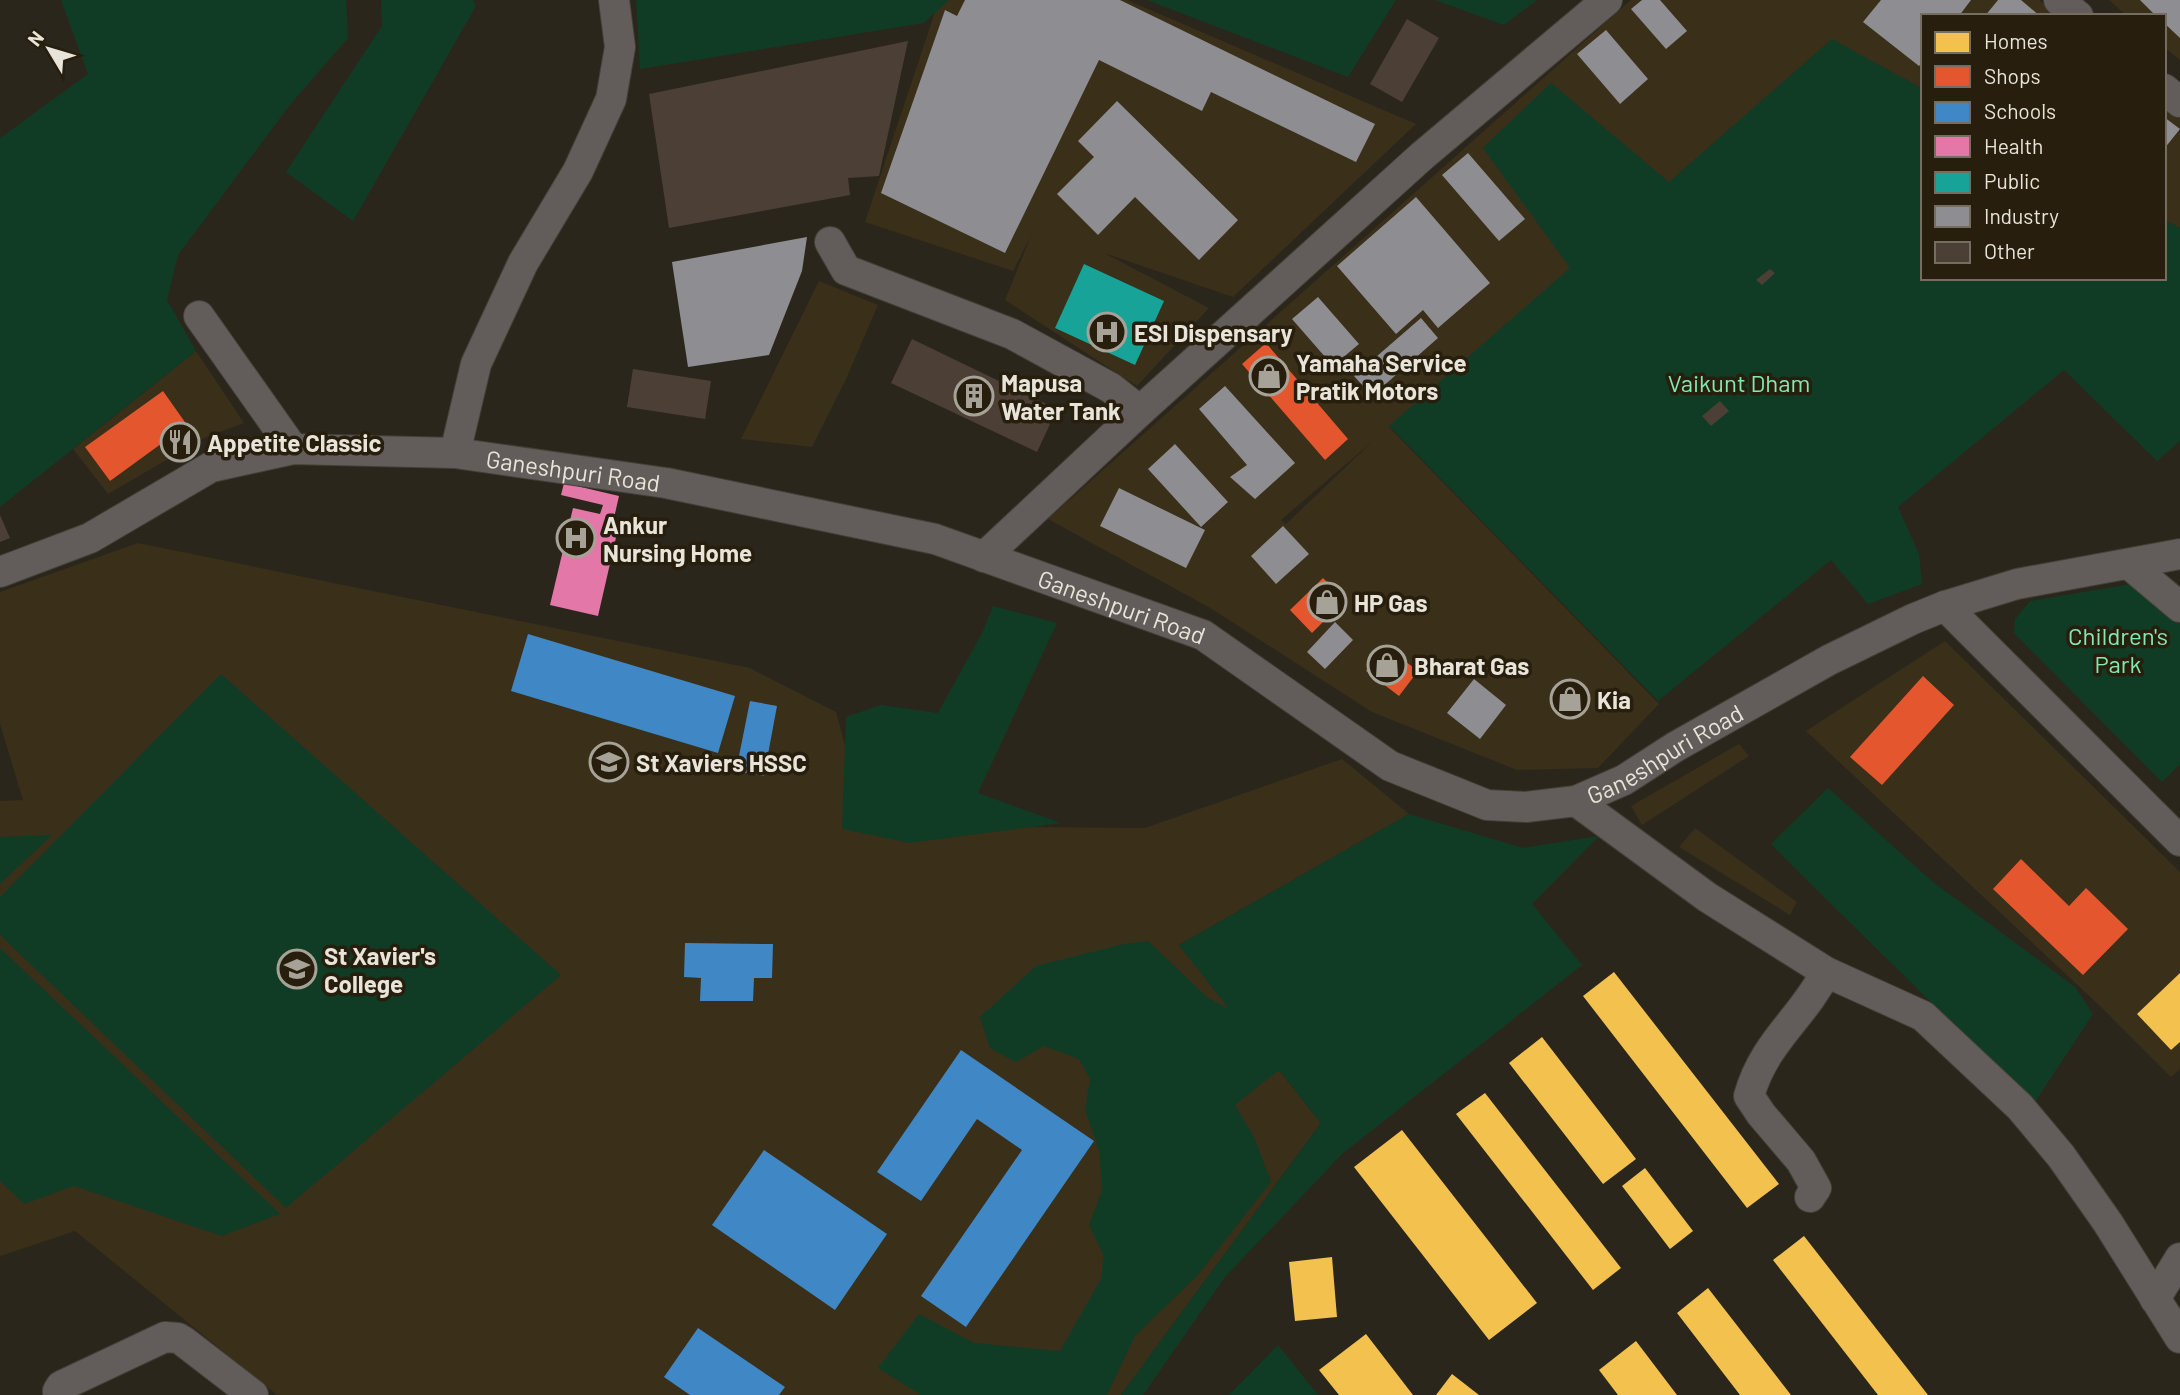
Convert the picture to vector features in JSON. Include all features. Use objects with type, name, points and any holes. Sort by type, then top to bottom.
[{"type":"street","points":[[455,453],[476,364],[523,263],[578,171],[611,99],[620,47],[614,0]]},
{"type":"street","points":[[984,557],[1140,411],[1422,156],[1607,0]]},
{"type":"street","points":[[2059,0],[2076,14]]},
{"type":"street","points":[[2166,91],[2180,102]]},
{"type":"street","points":[[830,242],[846,270],[1013,334],[1111,388],[1140,411]]},
{"type":"street","points":[[199,316],[293,449]]},
{"type":"street","name":"Ganeshpuri Road","points":[[0,572],[90,538],[211,467],[293,449],[455,453],[666,483],[934,539],[1203,635],[1390,766],[1487,805],[1526,807],[1576,801],[1624,780],[1675,747],[1829,660],[1945,606],[2017,584],[2180,554]]},
{"type":"street","points":[[2129,564],[2180,607]]},
{"type":"street","points":[[1945,606],[2180,841]]},
{"type":"street","points":[[1576,801],[1707,897],[1826,972],[1923,1016],[2020,1107],[2061,1156],[2108,1223],[2180,1338]]},
{"type":"street","points":[[1810,1197],[1816,1188],[1801,1161],[1760,1114],[1749,1096],[1754,1077],[1769,1049],[1815,992],[1826,972]]},
{"type":"street","points":[[2155,1299],[2180,1258]]},
{"type":"street","points":[[60,1395],[58,1391],[61,1386],[171,1337],[183,1341],[253,1395]]},
{"type":"shaded area","points":[[939,0],[1127,0],[1416,124],[1233,297],[1104,253],[1209,308],[1137,386],[1005,300],[1031,236],[1013,271],[865,222]]},
{"type":"shaded area","points":[[1631,0],[2039,0],[2056,14],[1921,14],[1921,88],[1832,40],[1389,427],[1659,704],[1598,768],[1517,770],[1372,712],[1212,609],[1048,519]],"holes":[[[1373,441],[1286,524],[1281,520]]]},
{"type":"shaded area","points":[[2109,0],[2180,0],[2180,60],[2166,49],[2166,14],[2125,14]]},
{"type":"shaded area","points":[[2166,100],[2180,111],[2180,228],[2166,221]]},
{"type":"shaded area","points":[[819,281],[878,305],[846,379],[812,447],[741,439]]},
{"type":"shaded area","points":[[196,351],[244,423],[206,437],[108,494],[73,449]]},
{"type":"shaded area","name":"St Xavier's College","points":[[138,543],[750,668],[836,712],[867,826],[1145,828],[1342,759],[1409,814],[1179,945],[1321,1123],[1121,1395],[277,1395],[75,1231],[0,1256],[0,801],[23,800],[0,724],[0,592]]},
{"type":"shaded area","points":[[1945,641],[2180,872],[2180,1069],[2171,1077],[2100,1006],[1806,731]]},
{"type":"shaded area","points":[[1739,744],[1749,756],[1642,825],[1631,806]]},
{"type":"shaded area","points":[[1695,828],[1797,902],[1790,915],[1679,847]]},
{"type":"green space","points":[[61,0],[346,0],[348,38],[289,106],[178,255],[167,300],[196,351],[0,507],[0,138],[88,74]]},
{"type":"green space","points":[[381,0],[473,0],[476,6],[353,221],[286,172],[382,26]]},
{"type":"green space","points":[[636,0],[949,0],[924,23],[640,69]]},
{"type":"green space","points":[[1147,0],[1396,0],[1348,77]]},
{"type":"green space","points":[[1435,0],[1537,0],[1504,25]]},
{"type":"green space","name":"Vaikunt Dham","points":[[1832,39],[1921,88],[1921,280],[2166,280],[2166,221],[2180,228],[2180,441],[2157,461],[2064,370],[1898,507],[1919,554],[1922,584],[1868,604],[1831,560],[1658,701],[1389,426],[1570,268],[1483,148],[1551,83],[1669,182]]},
{"type":"green space","name":"Children's Park","points":[[2137,583],[2180,622],[2180,764],[2162,782],[2014,633],[2015,619],[2030,601]]},
{"type":"green space","points":[[993,606],[1057,623],[978,793],[1061,823],[910,843],[842,829],[846,717],[881,705],[938,713],[982,633]]},
{"type":"green space","points":[[221,674],[561,975],[286,1208],[0,935],[0,897]]},
{"type":"green space","points":[[1828,788],[1933,882],[2075,987],[2093,1014],[2033,1105],[1771,844]]},
{"type":"green space","points":[[1409,814],[1523,848],[1599,836],[1532,904],[1582,965],[1342,1154],[1225,1277],[1143,1395],[1121,1395],[1321,1123],[1279,1070],[1235,1105],[1254,1137],[1271,1182],[1197,1276],[1135,1336],[1107,1395],[921,1395],[878,1368],[919,1314],[974,1343],[1060,1351],[1101,1279],[1104,1256],[1089,1225],[1102,1190],[1099,1150],[1085,1110],[1090,1079],[1079,1059],[1044,1046],[1016,1062],[990,1048],[980,1017],[1036,966],[1124,944],[1148,941],[1208,998],[1229,1009],[1179,945]]},
{"type":"green space","points":[[52,835],[0,884],[0,837]]},
{"type":"green space","points":[[0,948],[280,1214],[222,1236],[74,1186],[24,1204],[0,1181]]},
{"type":"green space","points":[[1278,1345],[1318,1395],[1228,1395],[1234,1390]]},
{"type":"building: Homes","points":[[1614,972],[1779,1184],[1747,1208],[1583,996]]},
{"type":"building: Homes","points":[[2180,973],[2180,1042],[2171,1050],[2137,1014]]},
{"type":"building: Homes","points":[[1542,1037],[1636,1159],[1603,1184],[1509,1063]]},
{"type":"building: Homes","points":[[1485,1093],[1621,1268],[1593,1290],[1456,1114]]},
{"type":"building: Homes","points":[[1402,1130],[1537,1303],[1489,1340],[1354,1167]]},
{"type":"building: Homes","points":[[1645,1168],[1693,1231],[1670,1249],[1622,1186]]},
{"type":"building: Homes","points":[[1804,1236],[1928,1395],[1878,1395],[1773,1260]]},
{"type":"building: Homes","points":[[1332,1257],[1337,1317],[1295,1321],[1289,1262]]},
{"type":"building: Homes","points":[[1708,1288],[1791,1395],[1740,1395],[1677,1313]]},
{"type":"building: Homes","points":[[1366,1334],[1413,1395],[1339,1395],[1319,1370]]},
{"type":"building: Homes","points":[[1636,1341],[1677,1395],[1618,1395],[1599,1370]]},
{"type":"building: Homes","points":[[1452,1374],[1479,1395],[1436,1395]]},
{"type":"building: Shops","points":[[1266,343],[1348,439],[1325,460],[1242,364]]},
{"type":"building: Shops","points":[[163,391],[187,425],[110,481],[85,447]]},
{"type":"building: Shops","points":[[1323,578],[1345,600],[1312,633],[1290,610]]},
{"type":"building: Shops","points":[[1385,646],[1418,671],[1399,696],[1366,671]]},
{"type":"building: Shops","points":[[1923,676],[1954,705],[1882,785],[1850,757]]},
{"type":"building: Shops","points":[[2021,859],[2069,906],[2086,888],[2128,929],[2083,975],[1993,889]]},
{"type":"building: Schools","points":[[528,634],[735,696],[718,753],[511,691]]},
{"type":"building: Schools","points":[[750,701],[777,706],[764,776],[736,771]]},
{"type":"building: Schools","points":[[685,943],[773,944],[772,978],[754,978],[753,1001],[700,1001],[701,978],[684,977]]},
{"type":"building: Schools","points":[[961,1050],[1094,1141],[966,1327],[921,1296],[1022,1150],[977,1119],[921,1201],[877,1172]]},
{"type":"building: Schools","points":[[764,1150],[887,1234],[835,1310],[712,1225]]},
{"type":"building: Schools","points":[[698,1328],[785,1387],[779,1395],[690,1395],[664,1377]]},
{"type":"building: Health","points":[[564,483],[619,496],[614,518],[620,520],[598,616],[550,605],[573,508],[600,514],[603,505],[561,495]]},
{"type":"building: Public","points":[[1084,264],[1164,301],[1135,365],[1055,328]]},
{"type":"building: Industry","points":[[965,0],[1120,0],[1375,124],[1356,162],[1211,92],[1202,111],[1099,60],[1005,253],[881,193],[945,10],[957,16]]},
{"type":"building: Industry","points":[[1642,0],[1660,0],[1687,31],[1666,49],[1631,9]]},
{"type":"building: Industry","points":[[1881,0],[1971,0],[1960,14],[1921,14],[1919,66],[1863,22]]},
{"type":"building: Industry","points":[[1998,0],[2021,0],[2038,14],[1987,14]]},
{"type":"building: Industry","points":[[2140,0],[2180,0],[2180,38],[2166,25],[2166,14],[2154,14]]},
{"type":"building: Industry","points":[[1606,30],[1648,79],[1620,104],[1577,54]]},
{"type":"building: Industry","points":[[1117,101],[1238,220],[1199,260],[1135,197],[1098,235],[1057,194],[1094,157],[1078,141]]},
{"type":"building: Industry","points":[[2166,118],[2180,129],[2166,146]]},
{"type":"building: Industry","points":[[1468,153],[1525,219],[1499,241],[1442,175]]},
{"type":"building: Industry","points":[[1416,197],[1490,283],[1438,328],[1423,310],[1396,334],[1337,266]]},
{"type":"building: Industry","points":[[807,237],[802,271],[769,355],[688,367],[672,262]]},
{"type":"building: Industry","points":[[1318,297],[1359,344],[1333,366],[1292,319]]},
{"type":"building: Industry","points":[[1421,318],[1438,338],[1372,396],[1354,376]]},
{"type":"building: Industry","points":[[1225,386],[1295,463],[1255,499],[1230,477],[1247,465],[1199,409]]},
{"type":"building: Industry","points":[[1175,444],[1228,502],[1201,527],[1148,469]]},
{"type":"building: Industry","points":[[1119,488],[1205,530],[1186,568],[1100,526]]},
{"type":"building: Industry","points":[[1283,526],[1309,554],[1276,584],[1251,556]]},
{"type":"building: Industry","points":[[1335,622],[1353,640],[1325,669],[1307,652]]},
{"type":"building: Industry","points":[[1474,679],[1506,705],[1480,739],[1447,713]]},
{"type":"building: Other","points":[[1407,19],[1439,38],[1402,102],[1370,84]]},
{"type":"building: Other","points":[[908,41],[879,176],[848,178],[850,195],[669,228],[649,94]]},
{"type":"building: Other","points":[[1770,269],[1775,273],[1762,285],[1756,280]]},
{"type":"building: Other","name":"Mapusa Water Tank","points":[[912,339],[1057,409],[1037,452],[891,383]]},
{"type":"building: Other","points":[[633,369],[711,381],[705,419],[627,407]]},
{"type":"building: Other","points":[[1720,401],[1729,411],[1711,426],[1702,416]]},
{"type":"building: Other","points":[[0,515],[10,538],[0,542]]},
{"type":"place","name":"ESI Dispensary","points":[[1107,332]]},
{"type":"place","name":"Yamaha Service Pratik Motors","points":[[1269,376]]},
{"type":"place","name":"Mapusa Water Tank","points":[[974,396]]},
{"type":"place","name":"Appetite Classic","points":[[180,442]]},
{"type":"place","name":"Ankur Nursing Home","points":[[576,538]]},
{"type":"place","name":"HP Gas","points":[[1327,602]]},
{"type":"place","name":"Bharat Gas","points":[[1387,665]]},
{"type":"place","name":"Kia","points":[[1570,699]]},
{"type":"place","name":"St Xaviers HSSC","points":[[609,762]]},
{"type":"place","name":"St Xavier's College","points":[[297,969]]}]
